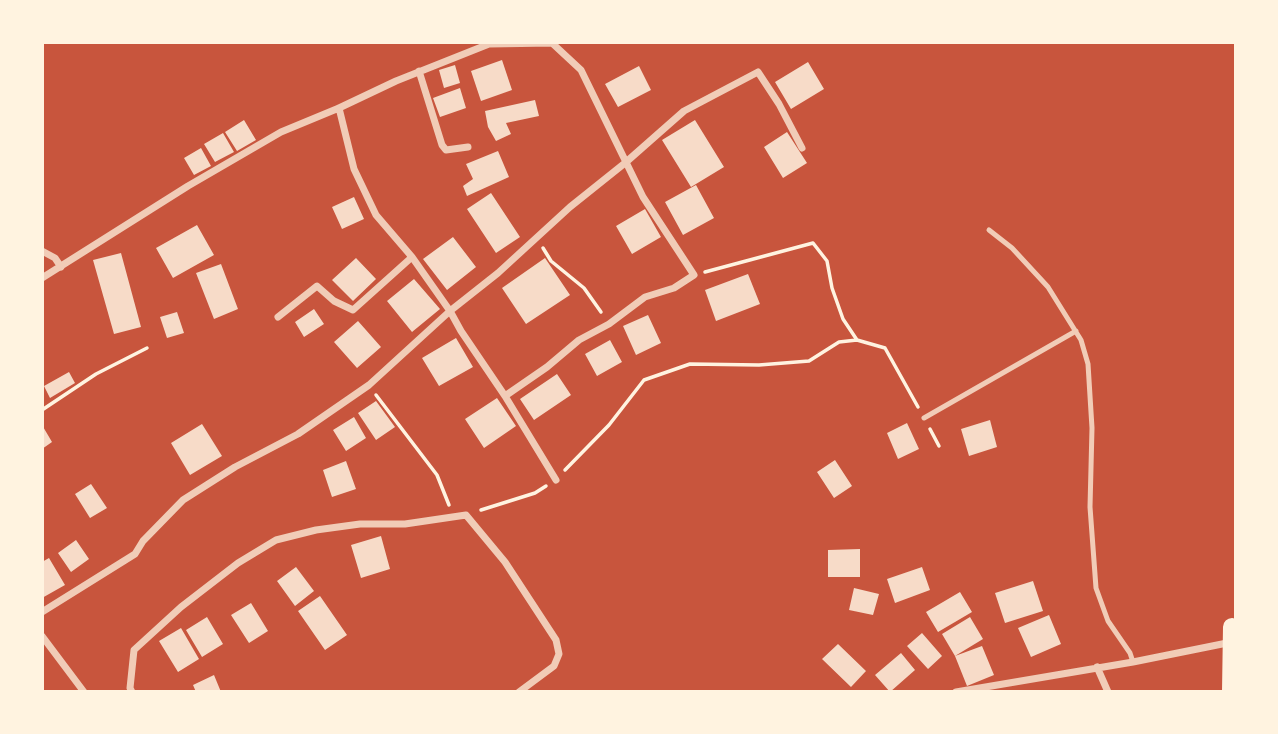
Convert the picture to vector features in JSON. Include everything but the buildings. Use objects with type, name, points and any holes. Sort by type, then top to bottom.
[{"type":"highway","points":[[1231,690],[1234,634]]},
{"type":"street","points":[[42,278],[188,186],[281,132],[419,71],[489,44],[552,43],[581,70],[643,197],[694,275],[674,288],[645,297],[609,324],[579,340],[547,367],[505,396]]},
{"type":"street","points":[[419,71],[442,145],[446,150],[468,147]]},
{"type":"street","points":[[42,612],[135,554],[143,541],[183,500],[234,467],[298,434],[369,385],[450,311],[498,273],[570,206],[625,163],[684,111],[758,72],[779,104],[802,148]]},
{"type":"street","points":[[339,108],[354,169],[376,215],[412,257],[450,311],[556,480]]},
{"type":"street","points":[[42,251],[55,258],[61,267]]},
{"type":"street","points":[[278,317],[317,286],[334,301],[353,310],[412,257]]},
{"type":"street","points":[[132,692],[130,688],[134,650],[181,607],[228,570],[276,540],[316,530],[360,524],[405,524],[466,515],[505,562],[556,640],[559,654],[554,666],[519,692]]},
{"type":"street","points":[[956,692],[1133,662],[1234,634]]},
{"type":"street","points":[[42,636],[84,692]]},
{"type":"street","points":[[1097,667],[1108,692]]},
{"type":"lane","points":[[989,230],[1012,248],[1048,288],[1076,331],[1088,364],[1092,428],[1090,507],[1096,588],[1108,621],[1130,653],[1133,662]]},
{"type":"lane","points":[[924,418],[1076,331]]},
{"type":"path","points":[[536,238],[551,261],[584,288],[609,324]]},
{"type":"path","points":[[694,275],[813,243],[827,261],[832,288],[843,319],[858,340]]},
{"type":"path","points":[[466,515],[535,493],[556,480],[609,425],[644,380],[690,363],[759,365],[809,361],[839,342],[858,340],[885,348],[939,446]]},
{"type":"path","points":[[42,410],[96,374],[147,348]]},
{"type":"path","points":[[369,385],[437,475],[454,517]]}]
